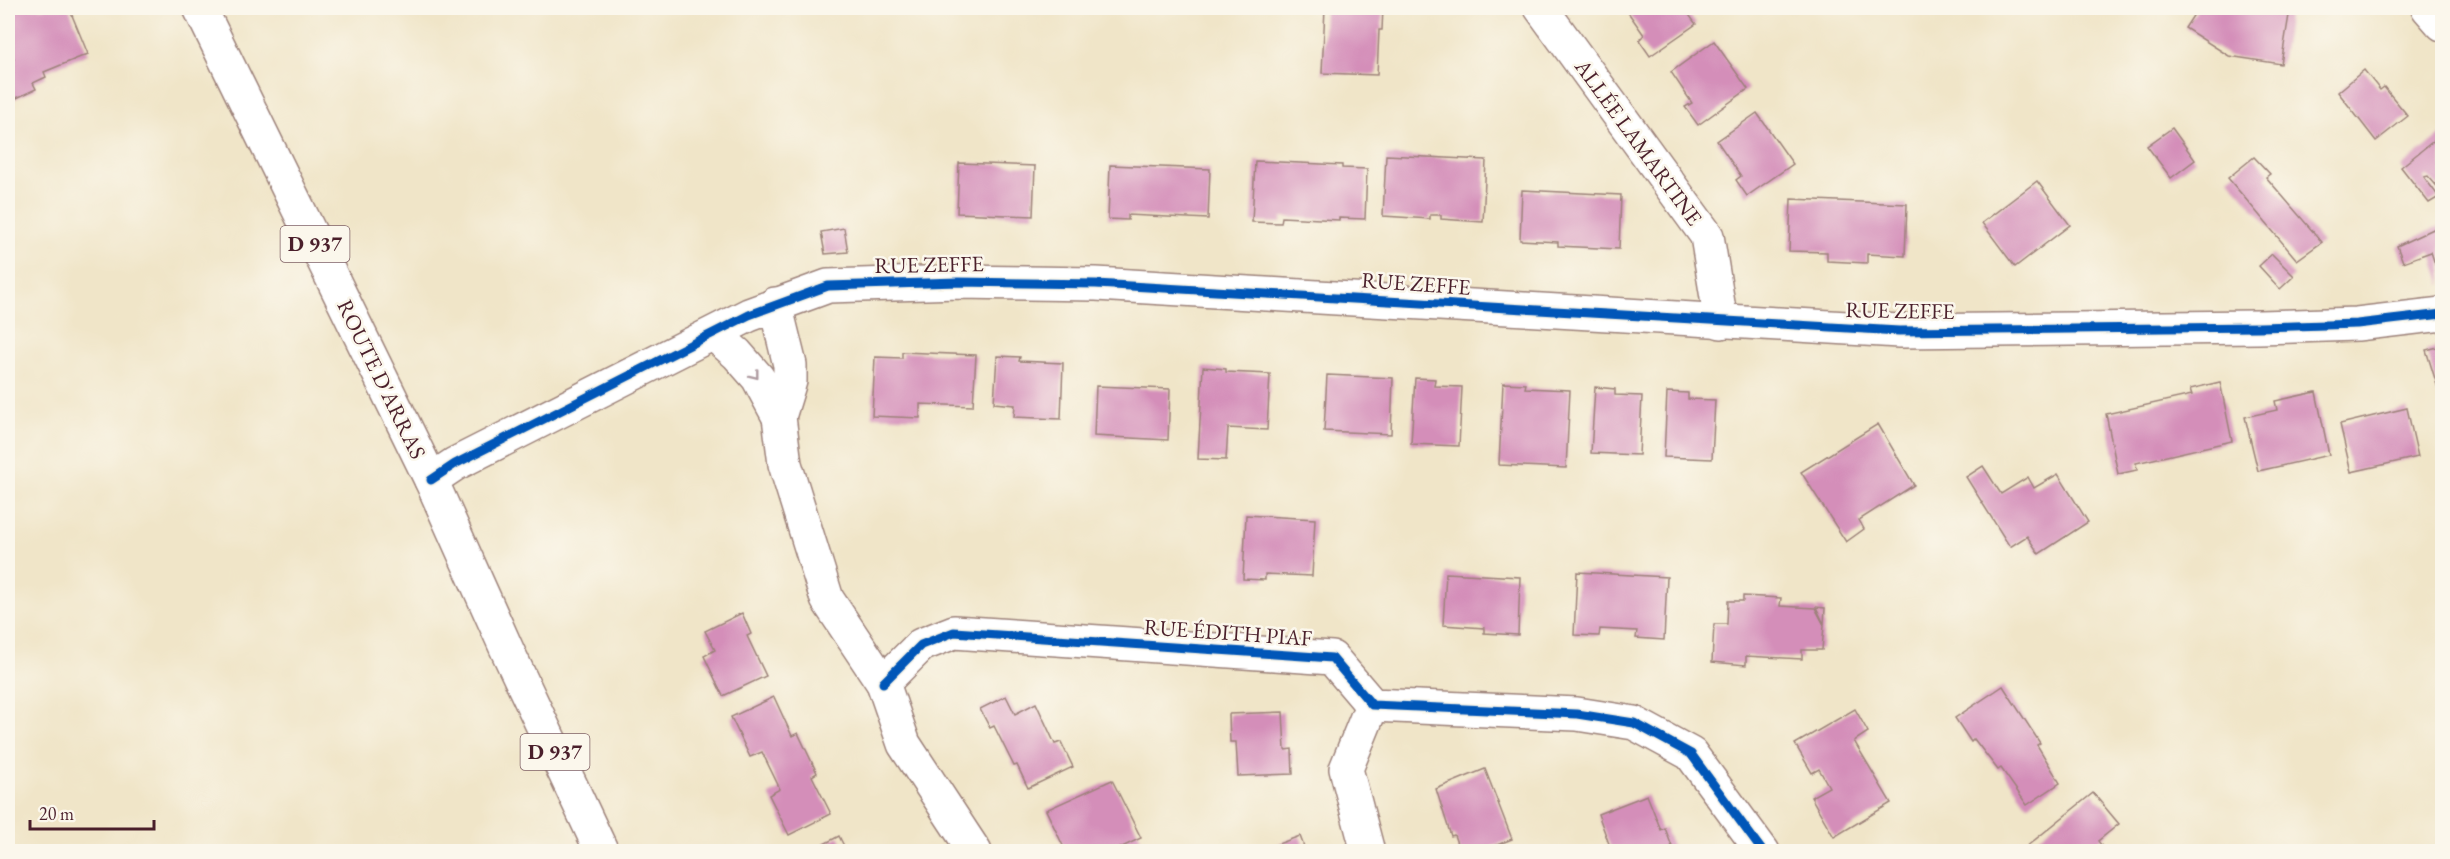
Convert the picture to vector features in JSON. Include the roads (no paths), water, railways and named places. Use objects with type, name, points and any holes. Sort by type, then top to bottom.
[{"type":"street","name":"ROUTE D'ARRAS","points":[[200,8],[431,480],[507,652],[602,852]]},
{"type":"street","name":"ALLÉE LAMARTINE","points":[[1541,8],[1707,236],[1720,322]]},
{"type":"street","points":[[2428,8],[2442,24]]},
{"type":"street","name":"RUE ZEFFE","points":[[431,480],[455,464],[749,315],[828,286],[958,282],[1084,284],[1899,331],[2357,324],[2442,314]]},
{"type":"street","points":[[775,304],[790,365],[790,381],[780,417]]},
{"type":"street","points":[[714,334],[737,354],[758,378],[780,417],[786,464],[828,599],[882,683],[904,744],[975,852]]},
{"type":"street","name":"RUE ÉDITH PIAF","points":[[882,683],[921,645],[954,632],[1332,658],[1371,705]]},
{"type":"street","points":[[1368,852],[1346,769],[1371,705],[1577,714],[1634,723],[1691,754],[1763,852]]}]
